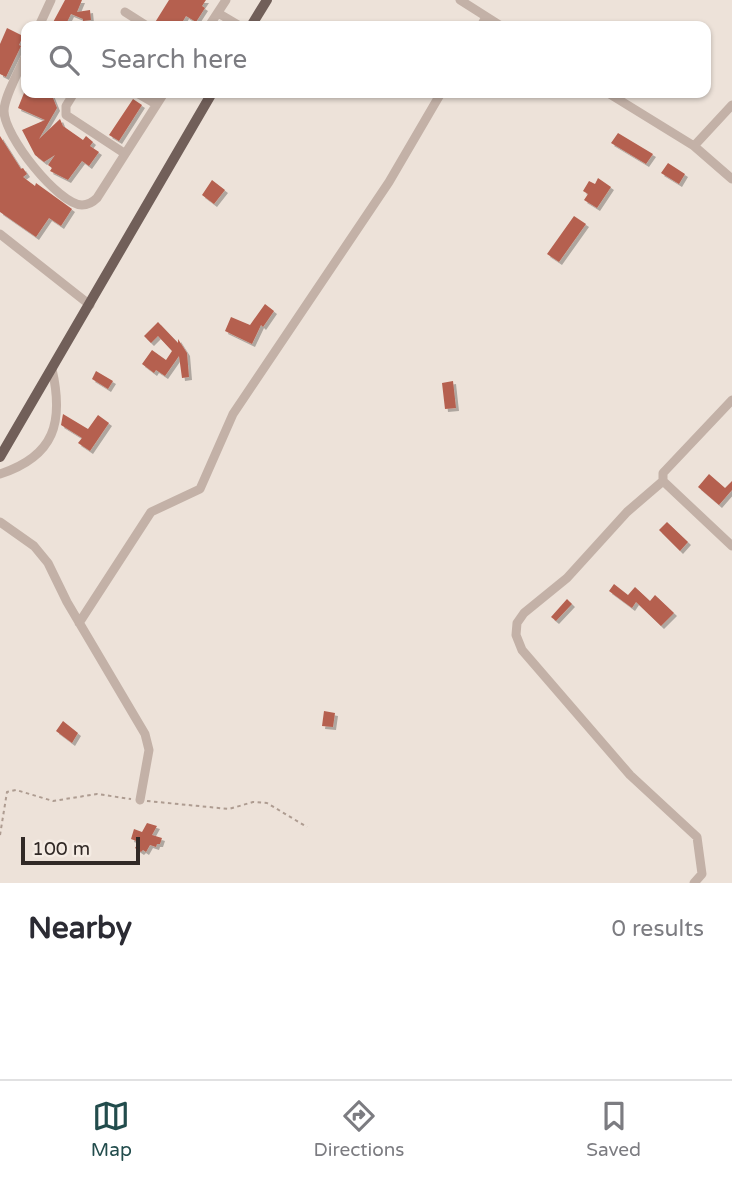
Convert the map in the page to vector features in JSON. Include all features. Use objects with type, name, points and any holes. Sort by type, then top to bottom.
[{"type":"main road","points":[[254,21],[267,0]]},
{"type":"main road","points":[[0,457],[209,98]]},
{"type":"street","points":[[40,21],[51,0]]},
{"type":"street","points":[[213,0],[236,21]]},
{"type":"street","points":[[460,0],[493,21]]},
{"type":"street","points":[[212,21],[222,6]]},
{"type":"street","points":[[125,12],[139,21]]},
{"type":"street","points":[[484,21],[486,17]]},
{"type":"street","points":[[21,68],[4,111],[12,134],[39,175],[74,202],[82,205],[97,198],[160,98]]},
{"type":"street","points":[[71,98],[66,106],[66,115],[124,153]]},
{"type":"street","points":[[146,98],[156,104]]},
{"type":"street","points":[[79,623],[151,512],[200,489],[233,414],[389,182],[438,98]]},
{"type":"street","points":[[616,98],[694,146],[732,179]]},
{"type":"street","points":[[694,146],[732,105]]},
{"type":"street","points":[[0,234],[90,305]]},
{"type":"street","points":[[0,474],[26,463],[48,443],[57,416],[52,369]]},
{"type":"street","points":[[732,400],[663,473],[663,481],[732,546]]},
{"type":"street","points":[[663,481],[627,512],[567,578],[524,613],[517,623],[516,635],[522,650],[630,775],[697,837],[702,874],[694,883]]},
{"type":"street","points":[[0,522],[42,554],[148,742],[148,758],[140,800]]},
{"type":"building","points":[[65,0],[82,0],[77,12],[90,10],[91,20],[83,21],[71,14],[68,21],[54,21]]},
{"type":"building","points":[[169,0],[206,0],[202,6],[205,8],[197,21],[186,16],[183,21],[156,21]]},
{"type":"building","points":[[7,28],[21,35],[21,46],[6,77],[0,74],[0,44]]},
{"type":"building","points":[[22,98],[53,98],[57,108],[39,139],[60,119],[63,126],[83,140],[86,136],[93,142],[90,146],[99,152],[89,166],[82,161],[68,180],[50,171],[52,168],[48,165],[55,155],[44,162],[35,155],[22,130],[45,120],[18,108]]},
{"type":"building","points":[[133,99],[142,105],[119,141],[109,135]]},
{"type":"building","points":[[618,133],[653,154],[646,164],[611,143]]},
{"type":"building","points":[[0,136],[27,174],[23,177],[72,209],[61,226],[49,218],[36,237],[0,212]]},
{"type":"building","points":[[668,163],[685,174],[679,184],[661,173]]},
{"type":"building","points":[[598,178],[611,187],[597,208],[584,200],[588,194],[583,191],[589,181],[595,184]]},
{"type":"building","points":[[212,180],[225,190],[214,204],[202,195]]},
{"type":"building","points":[[574,216],[586,224],[559,262],[547,254]]},
{"type":"building","points":[[265,304],[274,311],[263,327],[261,325],[252,344],[225,331],[231,317],[250,325]]},
{"type":"building","points":[[158,322],[178,343],[178,339],[187,353],[189,377],[182,378],[179,356],[165,376],[156,370],[154,373],[142,364],[152,350],[166,360],[172,351],[158,336],[151,343],[144,336]]},
{"type":"building","points":[[96,371],[113,381],[108,389],[92,379]]},
{"type":"building","points":[[453,381],[456,408],[445,409],[442,383]]},
{"type":"building","points":[[63,414],[88,429],[98,415],[109,423],[90,451],[78,443],[82,438],[61,425]]},
{"type":"building","points":[[709,474],[725,488],[732,481],[732,490],[719,505],[698,487]]},
{"type":"building","points":[[667,522],[688,542],[680,551],[659,530]]},
{"type":"building","points":[[614,584],[628,595],[635,587],[650,601],[655,595],[674,613],[661,626],[636,602],[632,608],[609,591]]},
{"type":"building","points":[[567,599],[572,604],[556,621],[551,617]]},
{"type":"building","points":[[324,711],[335,713],[333,727],[322,726]]},
{"type":"building","points":[[63,721],[78,733],[72,743],[56,731]]},
{"type":"building","points":[[147,823],[157,826],[152,835],[162,838],[156,847],[150,845],[146,852],[141,852],[135,848],[139,842],[131,839],[134,829],[142,832]]}]
